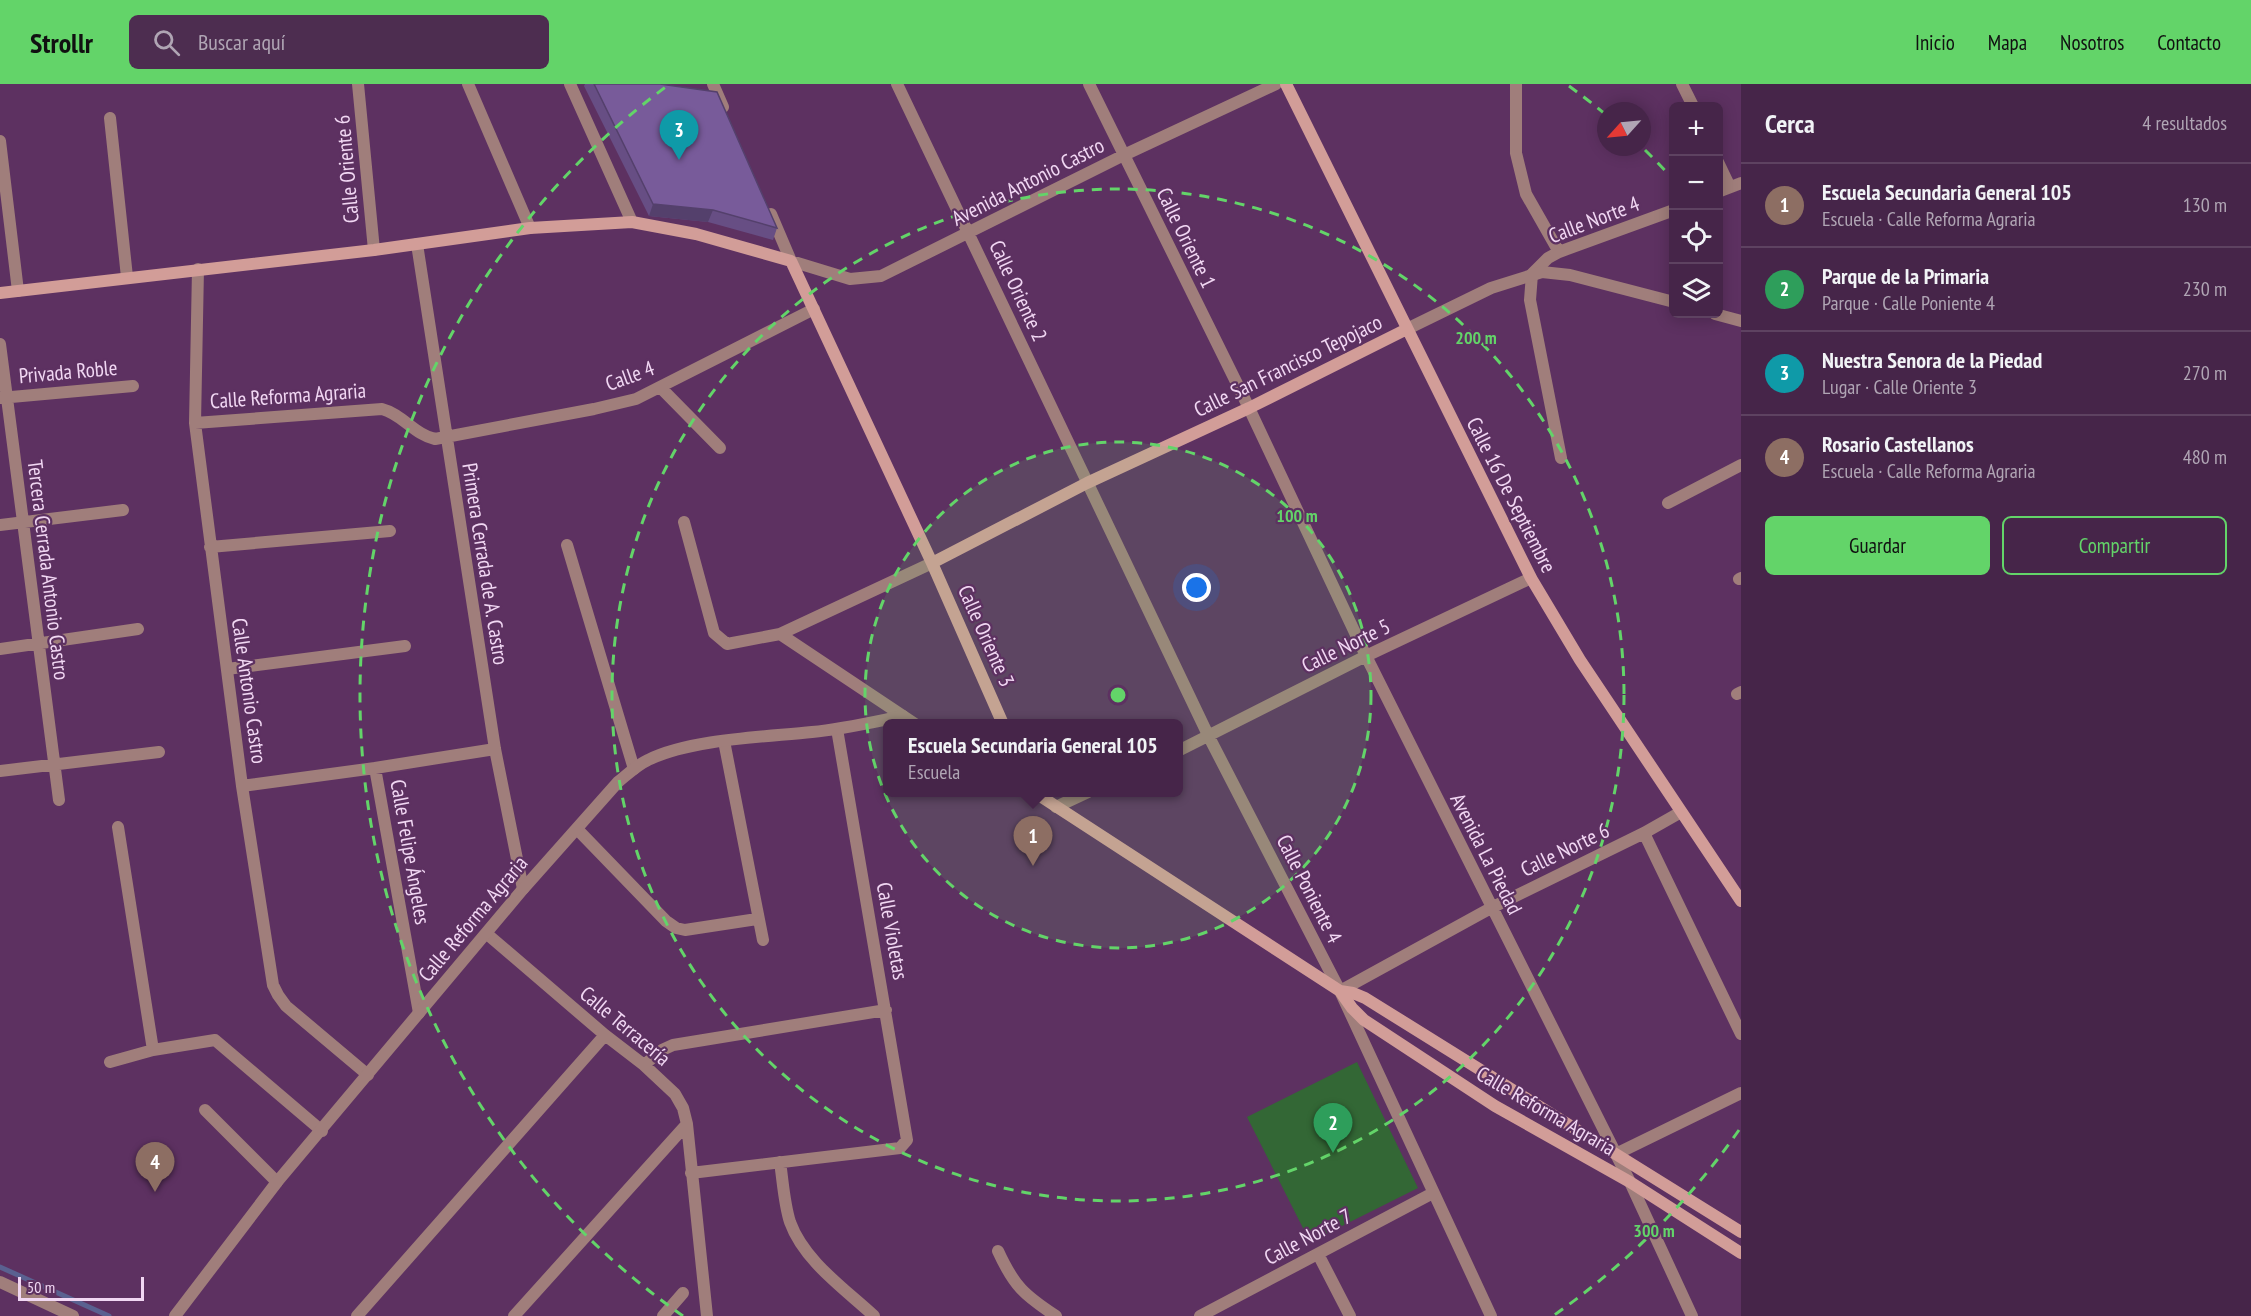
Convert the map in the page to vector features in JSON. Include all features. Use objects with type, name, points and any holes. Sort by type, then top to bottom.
[{"type":"main road","name":"Calle 16 De Septiembre","points":[[1286,84],[1531,578],[1580,660],[1741,901]]},
{"type":"main road","points":[[0,293],[374,250],[530,228],[632,222],[696,234],[791,261]]},
{"type":"main road","name":"Calle Oriente 3","points":[[791,261],[932,563],[1001,719]]},
{"type":"main road","name":"Calle San Francisco Tepojaco","points":[[932,563],[1087,483],[1249,408],[1407,329]]},
{"type":"main road","name":"Calle Reforma Agraria","points":[[1040,797],[1340,991],[1352,1008],[1374,1026],[1495,1106],[1630,1182],[1741,1253]]},
{"type":"main road","name":"Calle Reforma Agraria","points":[[1340,991],[1365,998],[1741,1232]]},
{"type":"street","name":"Calle Oriente 6","points":[[358,84],[374,250]]},
{"type":"street","points":[[468,84],[530,228]]},
{"type":"street","points":[[570,84],[632,222]]},
{"type":"street","points":[[713,84],[727,115]]},
{"type":"street","name":"Calle Oriente 2","points":[[897,84],[1087,483]]},
{"type":"street","name":"Calle Oriente 1","points":[[1089,84],[1249,408]]},
{"type":"street","name":"Avenida Antonio Castro","points":[[791,261],[850,279],[871,279],[881,276],[1124,155],[1276,84]]},
{"type":"street","points":[[1516,84],[1515,153],[1526,194],[1559,252]]},
{"type":"street","points":[[1682,84],[1691,102]]},
{"type":"street","points":[[110,118],[127,277]]},
{"type":"street","points":[[0,141],[18,291]]},
{"type":"street","points":[[1723,171],[1730,187]]},
{"type":"street","points":[[764,198],[791,261]]},
{"type":"street","name":"Calle Norte 4","points":[[1532,274],[1548,258],[1559,252],[1669,212]]},
{"type":"street","name":"Primera Cerrada de A. Castro","points":[[417,244],[495,749],[523,889]]},
{"type":"street","name":"Calle Antonio Castro","points":[[198,269],[195,423],[242,786],[273,984],[286,1006],[368,1075]]},
{"type":"street","name":"Calle San Francisco Tepojaco","points":[[1407,329],[1491,288],[1542,272],[1570,275],[1669,301]]},
{"type":"street","points":[[1532,274],[1530,288],[1532,314],[1561,458]]},
{"type":"street","name":"Calle 4","points":[[446,437],[636,399],[814,309]]},
{"type":"street","points":[[1723,316],[1741,321]]},
{"type":"street","name":"Tercera Cerrada Antonio Castro","points":[[0,344],[3,398],[59,800]]},
{"type":"street","name":"Privada Roble","points":[[3,398],[133,386]]},
{"type":"street","points":[[660,387],[720,448]]},
{"type":"street","name":"Avenida La Piedad","points":[[1249,408],[1366,656],[1630,1182],[1692,1316]]},
{"type":"street","name":"Calle Reforma Agraria","points":[[195,423],[382,409],[389,411],[426,437],[435,440],[446,437]]},
{"type":"street","points":[[1668,503],[1741,465]]},
{"type":"street","name":"Calle Poniente 4","points":[[1087,483],[1209,737],[1340,991],[1491,1316]]},
{"type":"street","points":[[0,525],[123,510]]},
{"type":"street","points":[[684,522],[714,633],[727,644],[780,634],[932,563]]},
{"type":"street","points":[[210,547],[390,531]]},
{"type":"street","points":[[567,545],[633,769]]},
{"type":"street","name":"Calle Norte 5","points":[[1183,749],[1366,656],[1531,578]]},
{"type":"street","points":[[0,649],[138,629]]},
{"type":"street","points":[[780,634],[908,719]]},
{"type":"street","points":[[227,669],[405,646]]},
{"type":"street","name":"Calle Reforma Agraria","points":[[888,719],[903,716]]},
{"type":"street","name":"Calle Reforma Agraria","points":[[175,1316],[277,1182],[523,889],[618,782],[633,769],[649,759],[677,750],[724,741],[837,729],[883,720]]},
{"type":"street","name":"Calle Violetas","points":[[780,1162],[900,1148],[908,1140],[837,729]]},
{"type":"street","points":[[724,741],[757,919],[763,940]]},
{"type":"street","points":[[242,786],[495,749]]},
{"type":"street","points":[[0,771],[159,752]]},
{"type":"street","name":"Calle Felipe Ángeles","points":[[375,768],[419,1013]]},
{"type":"street","points":[[1056,807],[1077,797]]},
{"type":"street","name":"Calle Norte 6","points":[[1340,991],[1491,908],[1644,833],[1681,812]]},
{"type":"street","points":[[118,827],[153,1050]]},
{"type":"street","points":[[577,829],[666,921],[676,928],[685,930],[757,919]]},
{"type":"street","points":[[1644,833],[1741,1034]]},
{"type":"street","name":"Calle Terracería","points":[[487,934],[605,1035],[644,1065],[675,1094],[683,1108],[687,1124],[707,1316]]},
{"type":"street","points":[[644,1065],[673,1045],[886,1010]]},
{"type":"street","points":[[357,1316],[605,1035]]},
{"type":"street","points":[[110,1062],[153,1050],[215,1040],[322,1131]]},
{"type":"street","points":[[1616,1154],[1739,1097]]},
{"type":"street","points":[[205,1110],[277,1182]]},
{"type":"street","points":[[514,1316],[687,1124]]},
{"type":"street","points":[[692,1173],[780,1162],[786,1204],[800,1243],[814,1260],[874,1316]]},
{"type":"street","name":"Calle Norte 7","points":[[1200,1316],[1433,1193]]},
{"type":"street","points":[[998,1251],[1009,1275],[1019,1289],[1056,1316]]},
{"type":"street","points":[[1318,1254],[1350,1316]]},
{"type":"street","points":[[0,1282],[73,1316]]},
{"type":"street","points":[[663,1316],[683,1293]]},
{"type":"green space","points":[[1357,1062],[1418,1188],[1310,1242],[1247,1117]]},
{"type":"building","points":[[594,84],[660,84],[717,92],[777,228],[713,210],[653,204]]},
{"type":"waterway","points":[[0,1267],[109,1316]]},
{"type":"place","name":"Nuestra Senora de la Piedad","points":[[679,160]]},
{"type":"place","name":"Escuela Secundaria General 105","points":[[1033,866]]},
{"type":"place","name":"Parque de la Primaria","points":[[1333,1153]]},
{"type":"place","name":"Rosario Castellanos","points":[[155,1192]]}]
